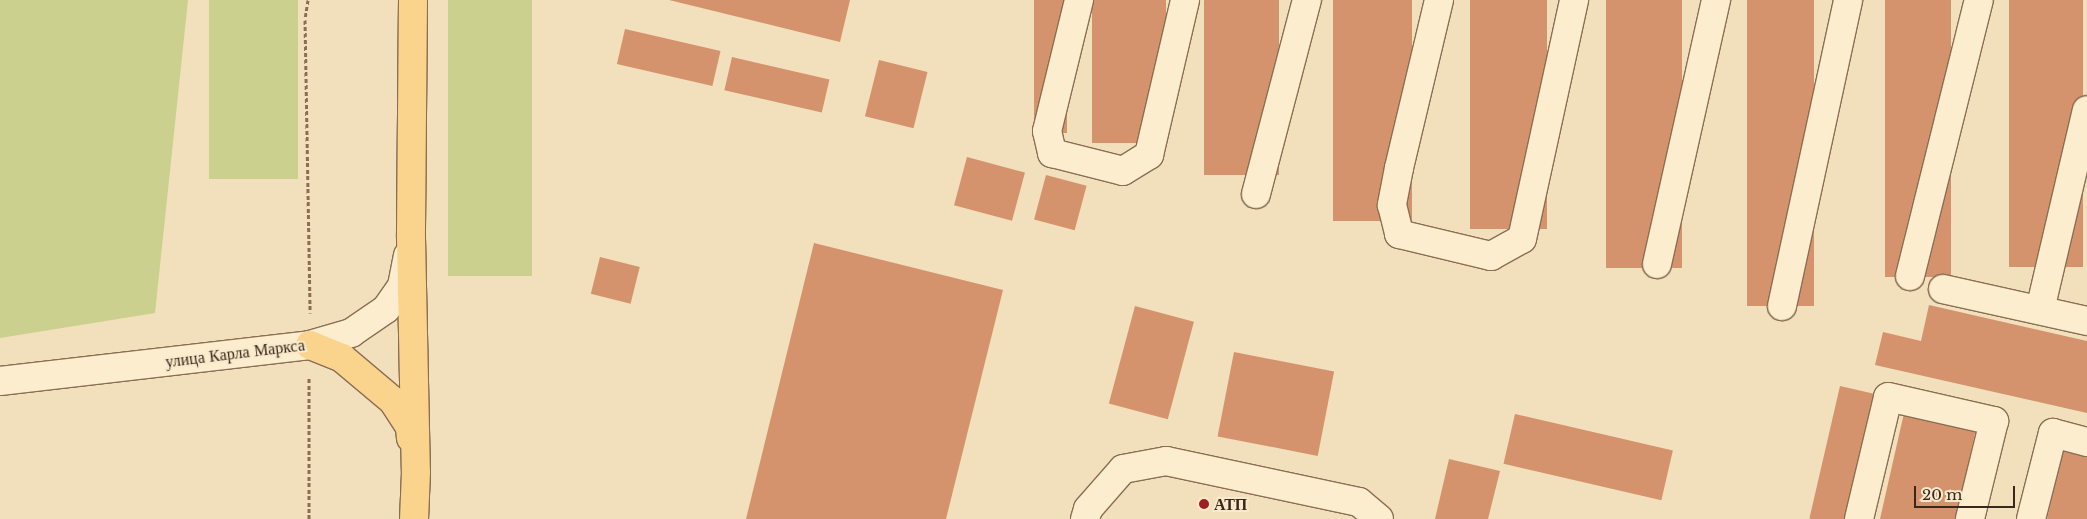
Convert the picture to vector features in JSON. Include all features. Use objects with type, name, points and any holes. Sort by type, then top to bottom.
[{"type":"main road","points":[[413,0],[411,238],[416,472],[414,519]]},
{"type":"main road","points":[[310,345],[342,358],[393,401],[410,427],[416,472]]},
{"type":"street","points":[[1079,0],[1047,131],[1052,153],[1123,171],[1149,155],[1185,0]]},
{"type":"street","points":[[1256,194],[1307,0]]},
{"type":"street","points":[[1439,0],[1398,168],[1392,205],[1399,234],[1491,256],[1522,239],[1574,0]]},
{"type":"street","points":[[1657,264],[1716,0]]},
{"type":"street","points":[[1782,306],[1848,0]]},
{"type":"street","points":[[1910,276],[1979,0]]},
{"type":"street","points":[[2040,310],[2087,110]]},
{"type":"street","name":"улица Карла Маркса","points":[[0,381],[310,345],[351,333],[386,309],[402,286],[411,238]]},
{"type":"street","points":[[1943,289],[2087,321]]},
{"type":"street","points":[[1859,519],[1888,397],[1994,420],[1970,519]]},
{"type":"street","points":[[2031,519],[2053,433],[2087,442]]},
{"type":"street","points":[[1085,519],[1088,509],[1123,469],[1166,461],[1359,502],[1379,519]]},
{"type":"path","points":[[308,0],[305,20],[310,345],[309,519]]},
{"type":"green space","points":[[0,0],[188,0],[155,313],[0,338]]},
{"type":"green space","points":[[209,0],[298,0],[298,179],[209,179]]},
{"type":"green space","points":[[448,0],[532,0],[532,276],[448,276]]},
{"type":"building","points":[[669,0],[850,0],[840,42]]},
{"type":"building","points":[[1034,0],[1067,0],[1067,133],[1034,133]]},
{"type":"building","points":[[1092,0],[1166,0],[1166,143],[1092,143]]},
{"type":"building","points":[[1204,0],[1279,0],[1279,175],[1204,175]]},
{"type":"building","points":[[1333,0],[1412,0],[1412,221],[1333,221]]},
{"type":"building","points":[[1470,0],[1547,0],[1547,229],[1470,229]]},
{"type":"building","points":[[1606,0],[1682,0],[1682,268],[1606,268]]},
{"type":"building","points":[[1747,0],[1814,0],[1814,306],[1747,306]]},
{"type":"building","points":[[1885,0],[1951,0],[1951,277],[1885,277]]},
{"type":"building","points":[[2009,0],[2083,0],[2083,267],[2009,267]]},
{"type":"building","points":[[625,29],[720,51],[712,86],[617,64]]},
{"type":"building","points":[[732,57],[829,79],[822,113],[724,90]]},
{"type":"building","points":[[879,60],[928,72],[913,128],[865,116]]},
{"type":"building","points":[[967,157],[1025,173],[1012,221],[954,205]]},
{"type":"building","points":[[1046,175],[1087,186],[1075,230],[1034,219]]},
{"type":"building","points":[[814,243],[1003,290],[946,519],[746,519]]},
{"type":"building","points":[[600,257],[640,267],[631,304],[591,294]]},
{"type":"building","points":[[1929,305],[2087,341],[2087,413],[1875,365],[1883,332],[1921,341]]},
{"type":"building","points":[[1135,306],[1194,322],[1168,419],[1109,404]]},
{"type":"building","points":[[1234,352],[1334,371],[1318,456],[1218,436]]},
{"type":"building","points":[[1840,386],[1876,394],[1847,519],[1809,519]]},
{"type":"building","points":[[1904,413],[1976,429],[1956,519],[1880,519]]},
{"type":"building","points":[[1515,414],[1673,450],[1661,500],[1504,464]]},
{"type":"building","points":[[2063,448],[2087,453],[2087,519],[2047,519]]},
{"type":"building","points":[[1449,459],[1500,471],[1488,519],[1435,519]]},
{"type":"place","name":"АТП","points":[[1204,504]]}]
